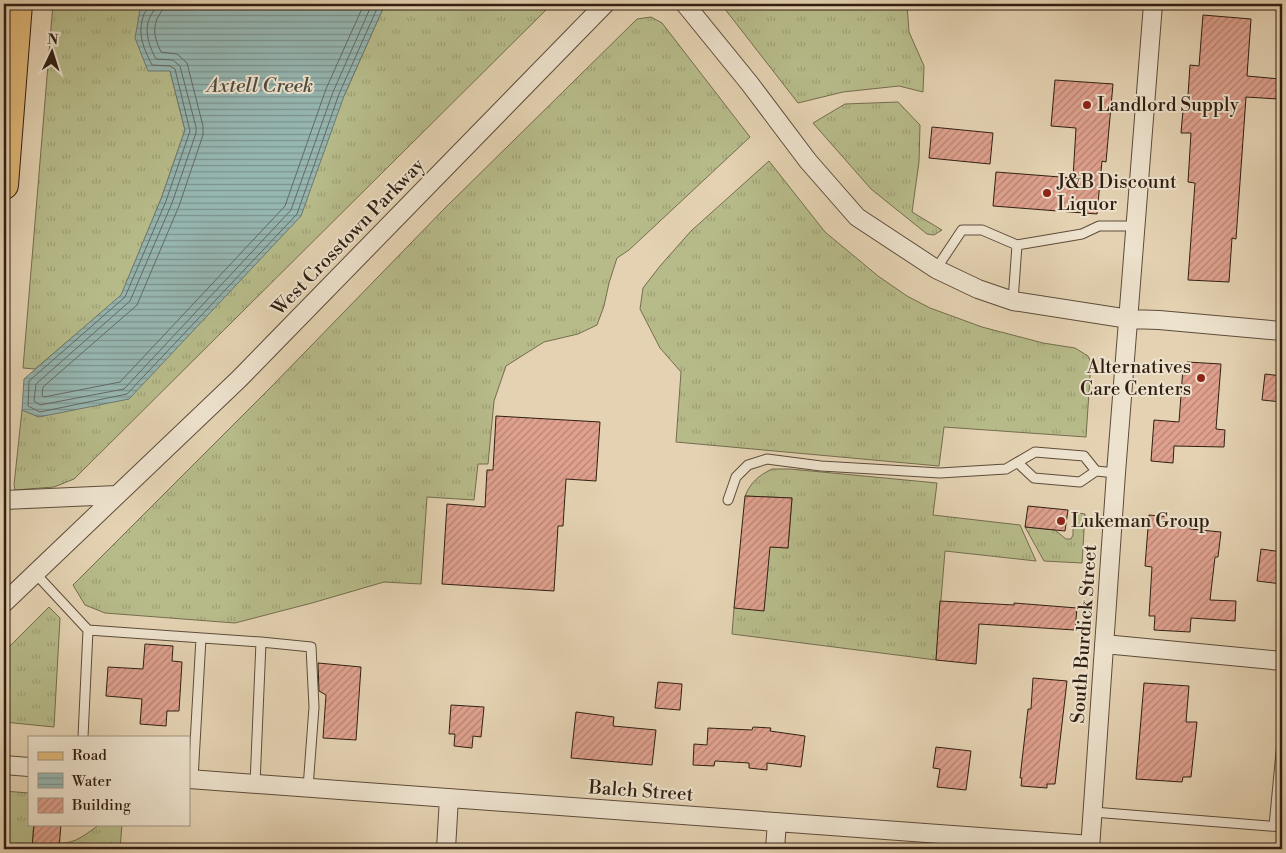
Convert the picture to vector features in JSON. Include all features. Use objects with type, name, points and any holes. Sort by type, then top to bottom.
[{"type":"main road","points":[[4,185],[6,122],[18,4]]},
{"type":"street","name":"West Crosstown Parkway","points":[[4,603],[240,379],[605,4]]},
{"type":"street","points":[[685,4],[750,84],[808,161],[857,217],[936,270],[978,289],[1013,300],[1128,319],[1282,331]]},
{"type":"street","name":"South Burdick Street","points":[[1091,847],[1116,472],[1153,4]]},
{"type":"street","points":[[4,500],[117,495]]},
{"type":"street","points":[[1104,644],[1282,661]]},
{"type":"street","points":[[4,765],[28,767]]},
{"type":"street","name":"Balch Street","points":[[191,779],[777,822],[1026,845],[1091,847]]},
{"type":"street","points":[[446,849],[449,798]]},
{"type":"street","points":[[775,849],[777,822]]},
{"type":"lane","points":[[936,270],[962,230],[982,230],[1018,245],[1082,234],[1099,226],[1136,226]]},
{"type":"lane","points":[[1013,300],[1018,245]]},
{"type":"lane","points":[[728,500],[736,477],[748,464],[767,459],[821,466],[940,473],[1006,469],[1035,452],[1084,456],[1096,471]]},
{"type":"lane","points":[[1018,463],[1034,478],[1080,482],[1096,471],[1116,472]]},
{"type":"lane","points":[[35,573],[88,630],[311,646],[314,707],[308,788]]},
{"type":"lane","points":[[83,736],[88,630]]},
{"type":"lane","points":[[191,779],[201,638]]},
{"type":"lane","points":[[255,784],[261,642]]},
{"type":"lane","points":[[1093,812],[1278,826],[1282,742]]},
{"type":"green space","points":[[53,4],[147,4],[140,10],[170,71],[185,130],[161,199],[121,296],[35,369],[23,368]]},
{"type":"green space","points":[[385,4],[552,4],[74,479],[54,487],[15,490],[22,410],[39,417],[344,96]]},
{"type":"green space","points":[[721,4],[907,4],[909,32],[924,66],[923,92],[899,86],[843,92],[798,103]]},
{"type":"green space","points":[[651,17],[662,23],[750,137],[629,250],[617,258],[597,325],[578,334],[544,342],[506,366],[494,401],[488,464],[478,464],[474,500],[427,497],[421,584],[384,582],[235,623],[105,613],[85,605],[73,585],[274,384],[445,208],[637,19]]},
{"type":"green space","points":[[898,102],[920,125],[919,162],[912,212],[942,230],[934,235],[927,234],[871,189],[813,123],[845,104]]},
{"type":"green space","points":[[769,161],[825,232],[878,276],[907,296],[930,308],[982,327],[1043,343],[1075,348],[1088,356],[1091,362],[1086,437],[944,427],[939,466],[676,442],[681,372],[660,348],[640,309],[643,288],[691,231]]},
{"type":"green space","points":[[772,469],[790,469],[937,483],[933,515],[1020,525],[1036,561],[945,551],[936,660],[732,634],[734,608],[770,547],[788,548],[792,498],[745,496],[756,480]]},
{"type":"green space","points":[[1078,513],[1085,514],[1082,563],[1044,561],[1025,527],[1055,530],[1066,539],[1071,539],[1073,535],[1073,520]]},
{"type":"green space","points":[[49,607],[60,618],[54,727],[4,722],[4,652]]},
{"type":"green space","points":[[4,791],[28,793],[28,826],[34,826],[32,849],[4,849]]},
{"type":"green space","points":[[97,826],[122,826],[120,849],[59,849],[60,843],[71,842]]},
{"type":"water","name":"Axtell Creek","points":[[147,4],[385,4],[344,96],[301,216],[129,399],[39,417],[22,410],[24,379],[121,295],[161,199],[185,130],[170,71],[148,71],[135,38],[140,10]]},
{"type":"building","points":[[1203,15],[1251,19],[1247,76],[1280,79],[1278,99],[1246,97],[1236,239],[1232,238],[1229,282],[1188,280],[1195,183],[1188,182],[1191,133],[1181,133],[1183,110],[1187,111],[1190,65],[1199,66]]},
{"type":"building","points":[[1055,80],[1113,84],[1106,162],[1102,161],[1097,214],[993,206],[996,172],[1073,178],[1076,128],[1051,126]]},
{"type":"building","points":[[932,127],[993,133],[990,164],[929,158]]},
{"type":"building","points":[[1187,362],[1221,364],[1216,429],[1225,430],[1224,447],[1174,446],[1173,463],[1151,461],[1154,420],[1179,422],[1183,368],[1187,369]]},
{"type":"building","points":[[1265,374],[1282,376],[1282,402],[1262,400]]},
{"type":"building","points":[[496,416],[600,422],[596,481],[566,479],[563,526],[558,526],[554,591],[442,584],[447,504],[485,507],[487,470],[493,470]]},
{"type":"building","points":[[745,496],[792,498],[788,548],[770,547],[764,611],[734,608]]},
{"type":"building","points":[[1028,506],[1068,510],[1065,531],[1025,527]]},
{"type":"building","points":[[1149,515],[1191,519],[1190,529],[1221,532],[1218,557],[1215,557],[1210,600],[1236,601],[1235,621],[1191,618],[1190,632],[1154,630],[1155,616],[1149,616],[1152,567],[1145,566]]},
{"type":"building","points":[[1261,549],[1282,552],[1282,584],[1257,581]]},
{"type":"building","points":[[940,601],[1014,605],[1014,603],[1077,608],[1075,630],[979,624],[976,664],[936,660]]},
{"type":"building","points":[[145,644],[173,646],[172,661],[182,662],[179,711],[167,711],[166,726],[140,724],[142,699],[106,696],[108,667],[143,669]]},
{"type":"building","points":[[318,663],[361,667],[356,740],[323,738],[326,695],[319,691]]},
{"type":"building","points":[[1033,678],[1067,681],[1055,784],[1047,784],[1047,788],[1021,786],[1022,778],[1020,778],[1028,709],[1031,709]]},
{"type":"building","points":[[658,682],[682,684],[680,710],[655,708]]},
{"type":"building","points":[[1144,683],[1189,686],[1186,722],[1197,722],[1191,777],[1183,777],[1182,782],[1136,779]]},
{"type":"building","points":[[451,705],[484,707],[481,737],[473,736],[472,748],[454,746],[455,734],[449,734]]},
{"type":"building","points":[[576,712],[614,717],[613,726],[656,730],[652,765],[571,758]]},
{"type":"building","points":[[753,727],[771,728],[770,731],[805,736],[801,767],[767,763],[767,770],[749,768],[749,763],[715,761],[714,766],[693,765],[694,744],[707,745],[708,728],[752,730]]},
{"type":"building","points":[[936,747],[971,751],[966,790],[937,787],[940,769],[933,768]]},
{"type":"building","points":[[34,826],[61,826],[59,849],[32,849]]},
{"type":"place","name":"Landlord Supply","points":[[1087,105]]},
{"type":"place","name":"J&B Discount Liquor","points":[[1047,193]]},
{"type":"place","name":"Alternatives Care Centers","points":[[1201,378]]},
{"type":"place","name":"Lukeman Group","points":[[1061,521]]}]
